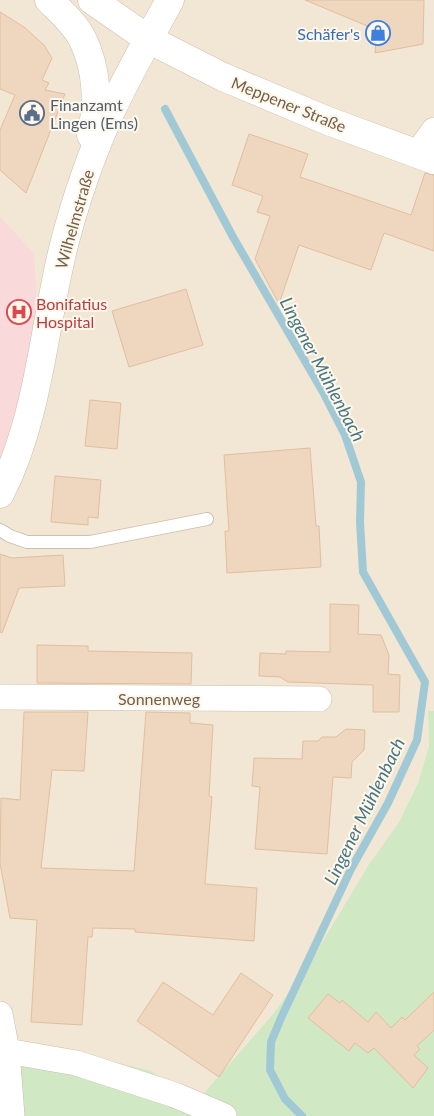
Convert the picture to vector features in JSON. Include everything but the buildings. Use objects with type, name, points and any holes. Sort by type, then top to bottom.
[{"type":"street","points":[[49,0],[67,18],[81,37],[90,58],[96,92],[94,121],[73,215]]},
{"type":"street","name":"Meppener Straße","points":[[92,0],[148,39],[232,81],[328,121],[426,157]]},
{"type":"street","name":"Wilhelmstraße","points":[[0,494],[12,469],[27,424],[41,369],[63,250],[92,158],[113,107],[170,0]]},
{"type":"street","points":[[426,157],[434,130]]},
{"type":"street","name":"Sonnenweg","points":[[0,697],[318,700]]},
{"type":"street","points":[[0,1014],[12,1116]]},
{"type":"street","points":[[3,1052],[76,1063],[174,1095],[224,1116]]},
{"type":"lane","points":[[0,530],[27,542],[90,542],[207,519]]},
{"type":"shaded area","points":[[0,0],[434,0],[434,711],[428,711],[429,746],[418,783],[399,822],[369,864],[312,959],[274,1013],[196,1102],[0,1116]]},
{"type":"shaded area","name":"Bonifatius Hospital","points":[[0,217],[34,254],[41,369],[0,494]]},
{"type":"green space","points":[[428,711],[434,711],[434,1116],[16,1116],[9,1075],[24,1060],[95,1057],[151,1071],[196,1102],[274,1013],[312,959],[369,864],[399,822],[418,783],[429,746]]},
{"type":"waterway","name":"Lingener Mühlenbach","points":[[165,109],[233,237],[323,392],[345,435],[361,482],[360,522],[363,572],[425,682],[417,740],[388,803],[351,869],[271,1042],[270,1070],[285,1099],[302,1116]]},
{"type":"place","name":"Schäfer's","points":[[378,33]]},
{"type":"place","name":"Finanzamt Lingen (Ems)","points":[[32,113]]},
{"type":"place","name":"Bonifatius Hospital","points":[[19,312]]}]
